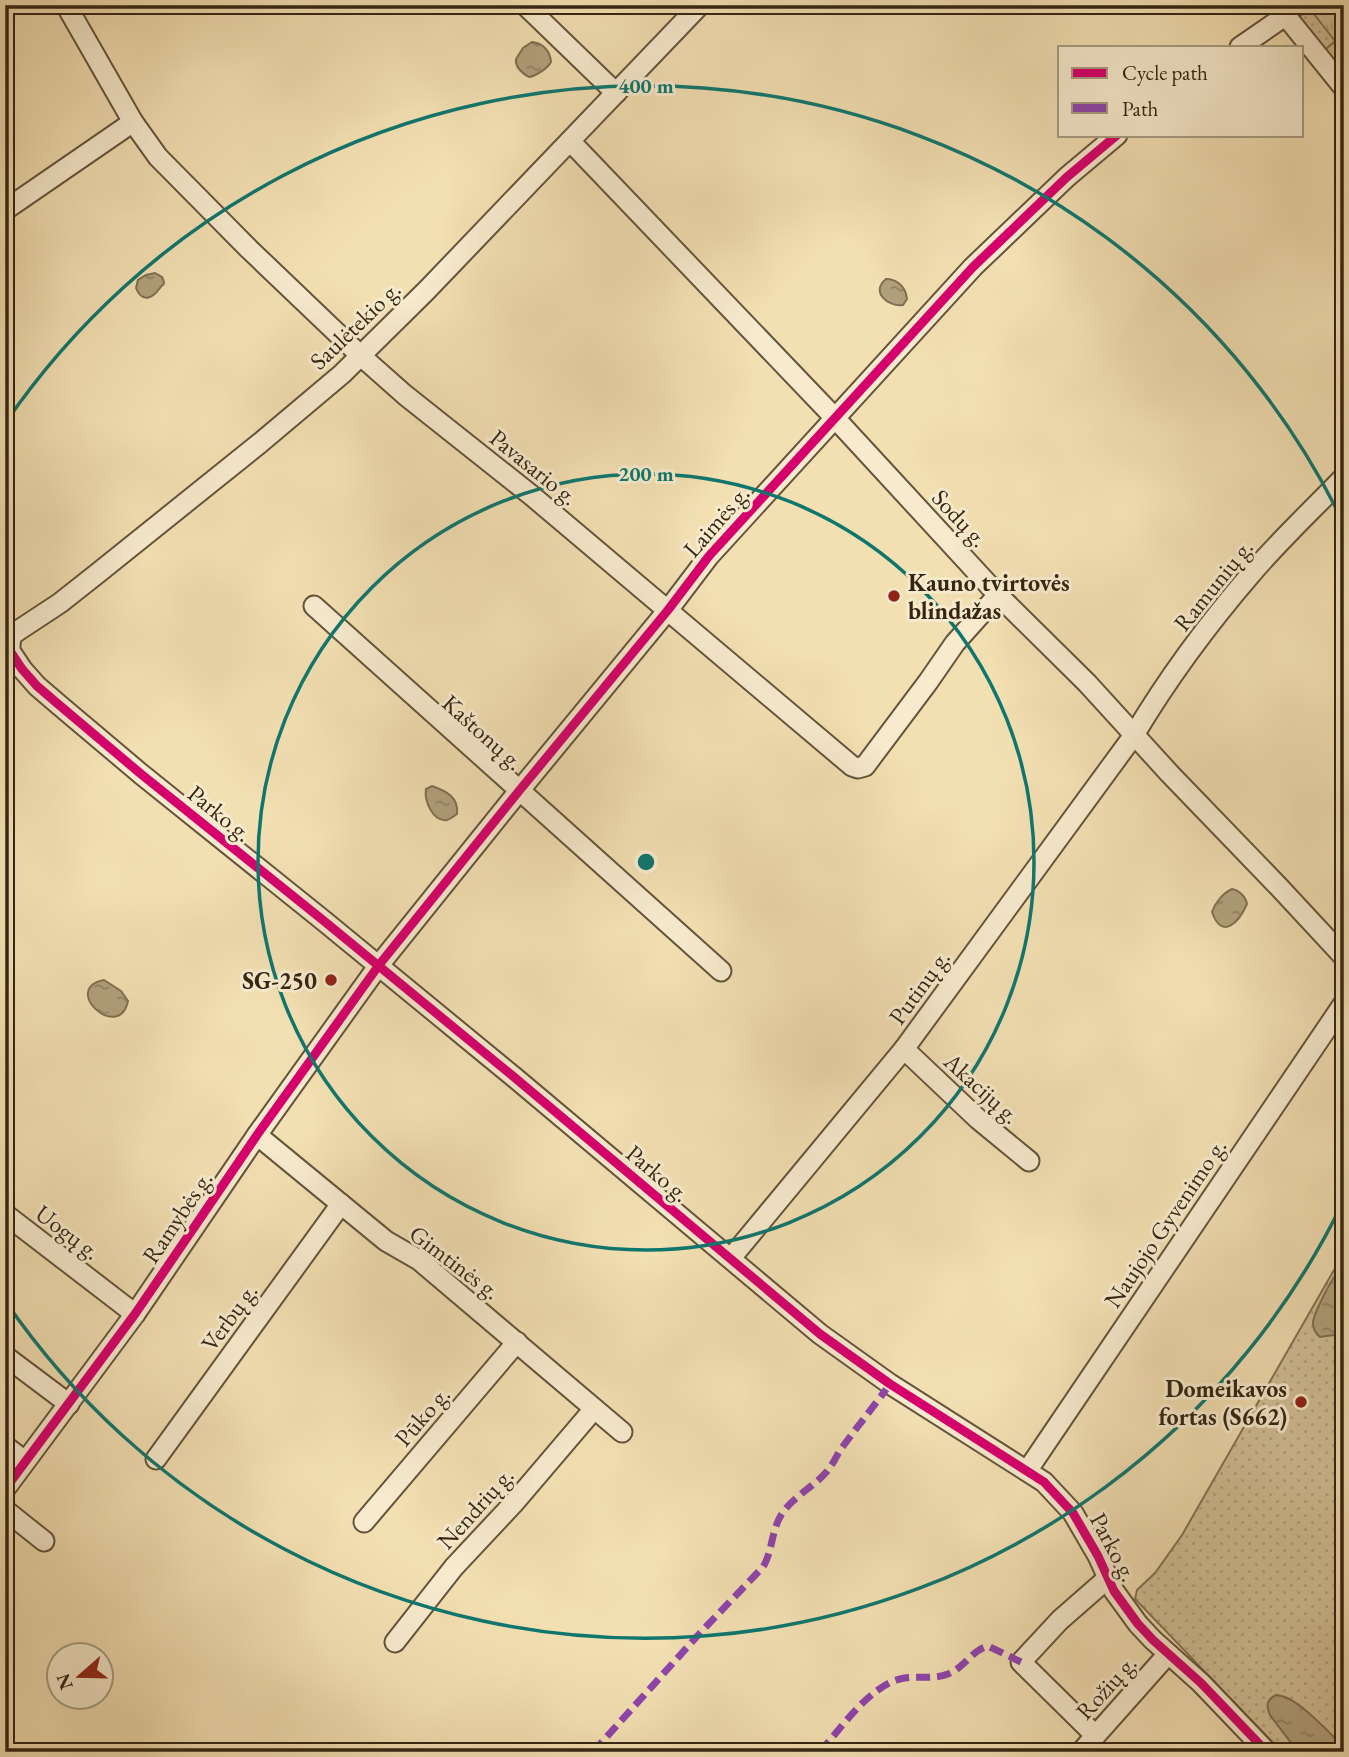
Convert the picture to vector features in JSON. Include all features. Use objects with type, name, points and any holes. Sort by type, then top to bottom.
[{"type":"street","name":"Pavasario g.","points":[[66,5],[133,122],[158,157],[249,249],[405,395],[531,495],[848,764],[858,768],[865,766],[955,643],[998,595]]},
{"type":"street","points":[[525,5],[616,93]]},
{"type":"street","name":"Saulėtekio g.","points":[[7,639],[60,603],[252,450],[342,374],[700,5]]},
{"type":"street","points":[[1241,46],[1281,11],[1344,88]]},
{"type":"street","points":[[5,210],[133,122]]},
{"type":"street","name":"Laimės g.","points":[[379,965],[668,610],[709,555],[973,267],[1067,177],[1116,136]]},
{"type":"street","name":"Sodų g.","points":[[570,141],[834,417],[998,595],[1087,683],[1344,957]]},
{"type":"street","name":"Ramunių g.","points":[[1134,735],[1176,670],[1243,583],[1344,477]]},
{"type":"street","name":"Kaštonų g.","points":[[314,606],[721,971]]},
{"type":"street","name":"Parko g.","points":[[7,639],[10,651],[37,686],[379,965],[820,1334],[862,1366],[1044,1482],[1067,1505],[1081,1525],[1124,1606],[1153,1640],[1201,1683],[1267,1752]]},
{"type":"street","name":"Putinų g.","points":[[731,1258],[904,1049],[1134,735]]},
{"type":"street","name":"Ramybės g.","points":[[5,1489],[135,1314],[257,1135],[379,965]]},
{"type":"street","name":"Naujojo Gyvenimo g.","points":[[1027,1471],[1344,1003]]},
{"type":"street","name":"Akacijų g.","points":[[904,1049],[978,1119],[1029,1161]]},
{"type":"street","name":"Gimtinės g.","points":[[257,1135],[386,1241],[419,1260],[622,1432]]},
{"type":"street","name":"Verbų g.","points":[[156,1459],[341,1204]]},
{"type":"street","name":"Uogų g.","points":[[5,1214],[135,1314]]},
{"type":"street","name":"Pūko g.","points":[[364,1522],[517,1342]]},
{"type":"street","points":[[5,1356],[69,1404]]},
{"type":"street","name":"Nendrių g.","points":[[394,1642],[454,1567],[513,1504],[594,1409]]},
{"type":"street","points":[[5,1446],[25,1461]]},
{"type":"street","points":[[5,1510],[44,1541]]},
{"type":"street","points":[[1096,1735],[1021,1662],[1060,1620],[1108,1578]]},
{"type":"street","name":"Rožių g.","points":[[1081,1752],[1168,1654]]},
{"type":"green space","points":[[1277,5],[1344,5],[1344,88]]},
{"type":"green space","points":[[1310,9],[1335,41],[1318,56],[1291,23]]},
{"type":"green space","name":"Domeikavos fortas (S662)","points":[[1341,1264],[1344,1265],[1344,1752],[1282,1752],[1135,1599],[1137,1590],[1155,1573],[1182,1535],[1334,1270]]},
{"type":"water","points":[[532,42],[545,48],[551,62],[542,71],[529,77],[520,70],[516,59],[523,48]]},
{"type":"water","points":[[155,273],[162,277],[164,284],[154,295],[147,298],[141,296],[136,288],[138,280]]},
{"type":"water","points":[[886,279],[894,280],[903,287],[907,299],[903,305],[892,304],[883,298],[880,289]]},
{"type":"water","points":[[432,786],[454,799],[457,814],[442,820],[434,814],[428,805],[426,794],[426,789]]},
{"type":"water","points":[[1232,889],[1242,894],[1247,904],[1240,917],[1225,927],[1216,921],[1212,912],[1220,899]]},
{"type":"water","points":[[104,980],[121,991],[128,1001],[123,1013],[114,1017],[96,1010],[90,1002],[88,993],[92,985]]},
{"type":"water","points":[[1344,1272],[1344,1327],[1334,1335],[1320,1337],[1313,1327],[1316,1312],[1335,1276]]},
{"type":"water","points":[[1276,1695],[1293,1701],[1312,1715],[1344,1747],[1344,1752],[1298,1752],[1270,1715],[1269,1701]]},
{"type":"marked path","points":[[593,1752],[763,1567],[783,1512],[826,1473],[890,1384]]},
{"type":"marked path","points":[[820,1752],[856,1710],[877,1690],[889,1683],[906,1678],[948,1674],[959,1668],[977,1651],[988,1646],[1021,1662]]},
{"type":"cycle path","points":[[5,1489],[135,1314],[257,1135],[379,965],[709,556],[973,267],[1067,177],[1116,136]]},
{"type":"cycle path","points":[[5,637],[10,642],[10,651],[22,669],[58,704],[514,1077],[820,1334],[890,1384],[1044,1482],[1073,1513],[1098,1556],[1114,1591],[1138,1624],[1201,1683],[1267,1752]]},
{"type":"place","name":"Kauno tvirtovės blindažas","points":[[894,596]]},
{"type":"place","name":"SG-250","points":[[331,980]]},
{"type":"place","name":"Domeikavos fortas (S662)","points":[[1301,1402]]}]
